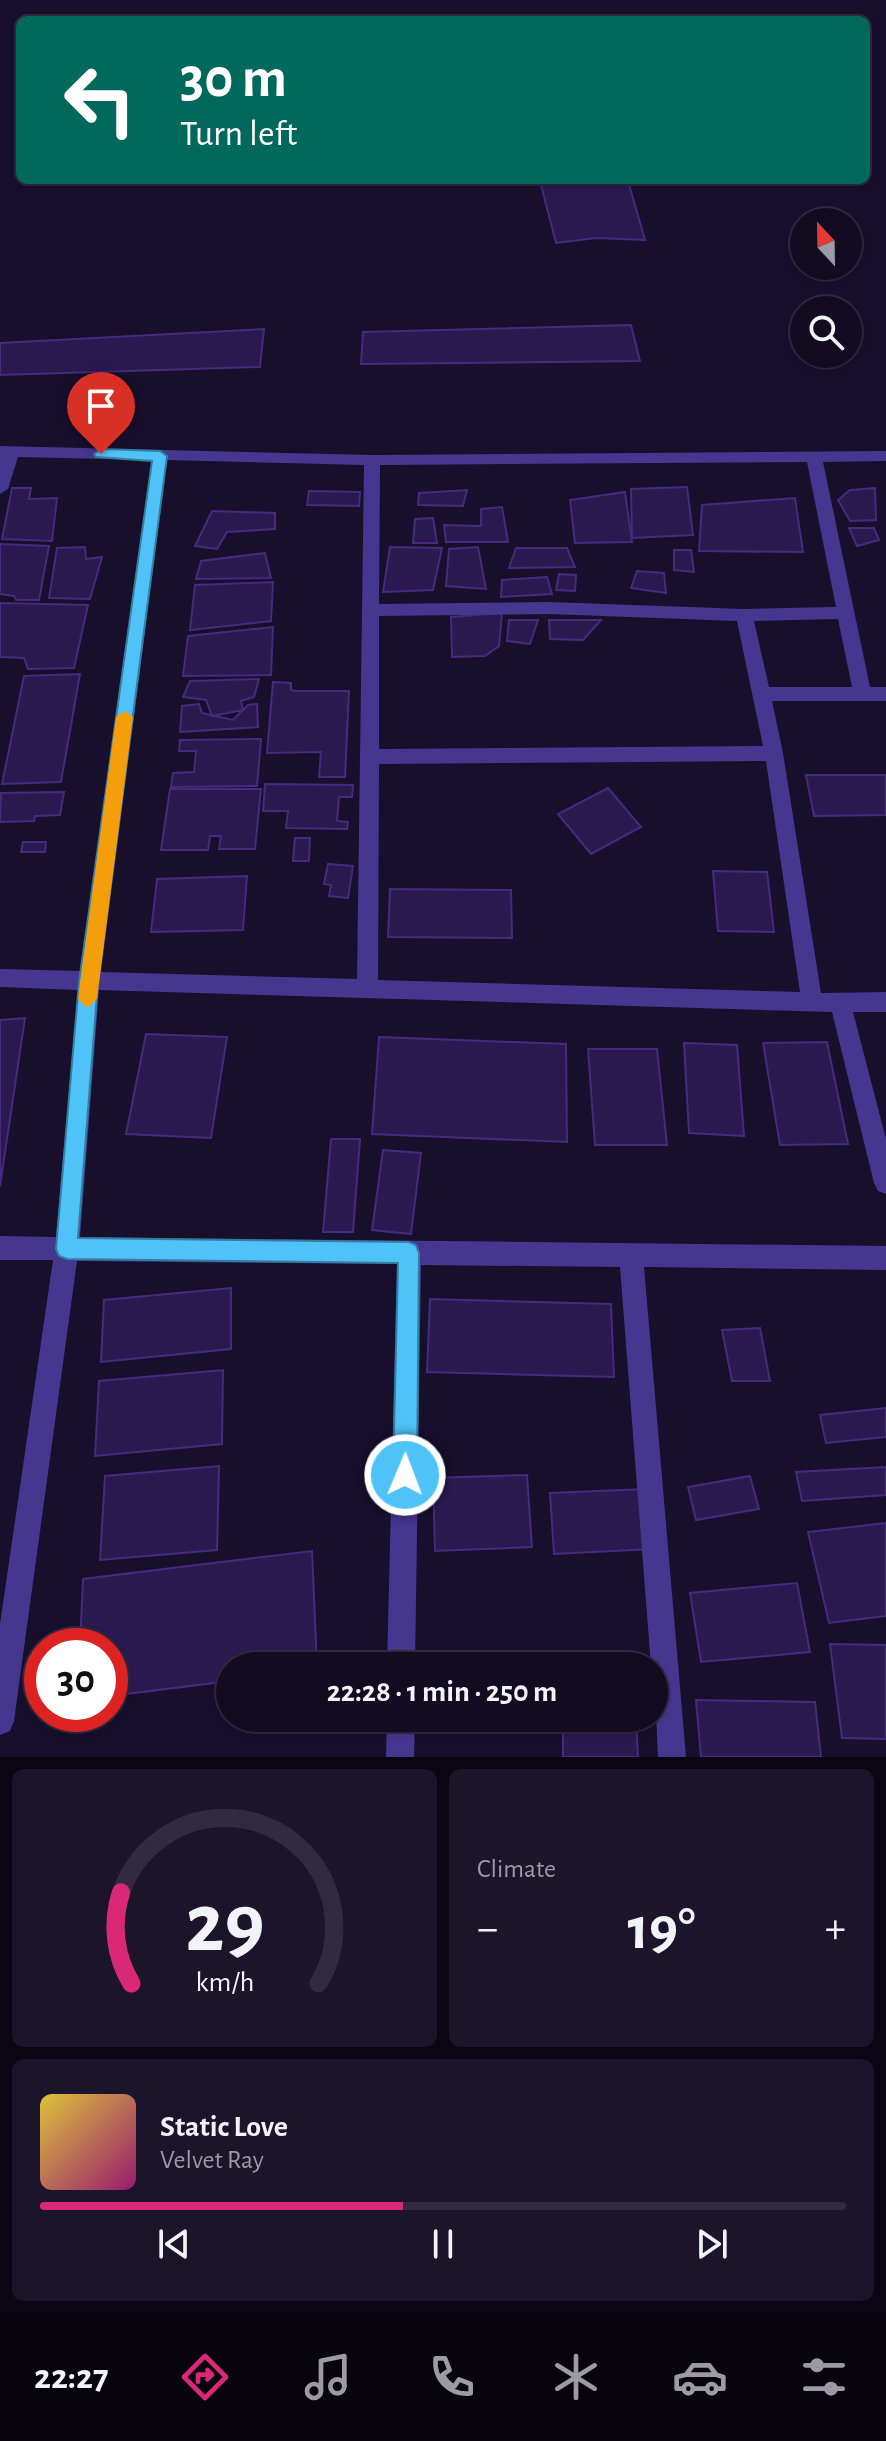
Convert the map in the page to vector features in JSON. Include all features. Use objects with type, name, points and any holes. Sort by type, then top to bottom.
[{"type":"street","points":[[0,489],[6,451],[372,460],[886,456]]},
{"type":"street","points":[[814,455],[862,693]]},
{"type":"street","points":[[0,1721],[4,1667],[67,1249],[89,982],[160,456]]},
{"type":"street","points":[[367,988],[372,460]]},
{"type":"street","points":[[370,610],[549,608],[744,615],[845,613]]},
{"type":"street","points":[[744,615],[774,753],[812,1001]]},
{"type":"street","points":[[762,694],[886,694]]},
{"type":"street","points":[[371,757],[774,753]]},
{"type":"street","points":[[0,978],[886,1002]]},
{"type":"street","points":[[840,1003],[886,1183]]},
{"type":"street","points":[[0,1248],[886,1258]]},
{"type":"street","points":[[401,1652],[409,1253]]},
{"type":"street","points":[[631,1255],[672,1757]]},
{"type":"street","points":[[400,1757],[401,1732]]},
{"type":"building","points":[[629,184],[645,240],[596,238],[556,243],[541,185]]},
{"type":"building","points":[[631,325],[640,361],[361,364],[363,332]]},
{"type":"building","points":[[264,329],[260,367],[0,375],[0,343]]},
{"type":"building","points":[[687,487],[693,535],[632,538],[631,489]]},
{"type":"building","points":[[12,488],[31,488],[29,499],[57,498],[52,541],[2,539]]},
{"type":"building","points":[[875,488],[876,520],[850,521],[838,500],[850,490]]},
{"type":"building","points":[[467,490],[463,506],[418,505],[419,493]]},
{"type":"building","points":[[309,491],[360,492],[359,506],[307,505]]},
{"type":"building","points":[[625,492],[632,542],[575,543],[570,500]]},
{"type":"building","points":[[795,498],[803,552],[699,551],[702,505]]},
{"type":"building","points":[[502,507],[508,542],[446,542],[444,525],[481,526],[481,509]]},
{"type":"building","points":[[212,511],[275,513],[275,529],[227,532],[217,549],[195,546]]},
{"type":"building","points":[[433,518],[437,543],[413,543],[415,519]]},
{"type":"building","points":[[849,528],[874,528],[879,540],[857,546]]},
{"type":"building","points":[[0,544],[49,546],[39,600],[16,600],[14,596],[0,594]]},
{"type":"building","points":[[85,547],[86,559],[102,557],[90,599],[49,598],[57,548]]},
{"type":"building","points":[[390,547],[442,548],[433,590],[383,592]]},
{"type":"building","points":[[478,547],[486,589],[446,586],[449,549]]},
{"type":"building","points":[[516,548],[567,548],[575,567],[509,568]]},
{"type":"building","points":[[674,550],[691,550],[694,572],[674,570]]},
{"type":"building","points":[[265,553],[271,578],[196,579],[201,561]]},
{"type":"building","points":[[637,571],[664,573],[666,593],[631,588]]},
{"type":"building","points":[[559,574],[576,575],[575,591],[556,590]]},
{"type":"building","points":[[547,577],[552,594],[501,597],[502,580]]},
{"type":"building","points":[[273,582],[271,621],[190,630],[195,585]]},
{"type":"building","points":[[0,603],[88,605],[74,668],[28,669],[24,658],[0,657]]},
{"type":"building","points":[[502,613],[499,646],[485,656],[452,657],[451,617]]},
{"type":"building","points":[[509,620],[538,620],[530,644],[507,641]]},
{"type":"building","points":[[549,620],[601,620],[583,640],[550,639]]},
{"type":"building","points":[[273,627],[271,675],[183,676],[188,636]]},
{"type":"building","points":[[80,674],[61,782],[2,784],[24,676]]},
{"type":"building","points":[[259,679],[254,697],[241,701],[243,710],[212,716],[206,700],[183,697],[190,681]]},
{"type":"building","points":[[273,682],[291,683],[291,690],[297,691],[349,691],[345,777],[319,777],[321,752],[267,753]]},
{"type":"building","points":[[199,704],[202,713],[233,720],[248,705],[257,704],[258,727],[180,732],[182,706]]},
{"type":"building","points":[[261,739],[257,786],[171,787],[173,773],[194,772],[196,751],[179,751],[180,740]]},
{"type":"building","points":[[806,775],[886,775],[886,815],[814,816]]},
{"type":"building","points":[[265,784],[353,785],[352,797],[339,797],[337,821],[348,822],[347,829],[286,828],[288,811],[263,811]]},
{"type":"building","points":[[608,788],[641,827],[591,854],[558,814]]},
{"type":"building","points":[[170,789],[261,789],[255,849],[219,849],[221,836],[210,836],[208,850],[161,850]]},
{"type":"building","points":[[64,792],[60,815],[35,816],[34,821],[0,822],[1,793]]},
{"type":"building","points":[[295,838],[310,838],[309,861],[293,861]]},
{"type":"building","points":[[23,842],[46,842],[45,852],[21,852]]},
{"type":"building","points":[[328,864],[353,866],[348,898],[329,896],[331,885],[324,884]]},
{"type":"building","points":[[713,871],[767,872],[774,932],[718,931]]},
{"type":"building","points":[[247,876],[243,930],[151,932],[157,879]]},
{"type":"building","points":[[390,889],[511,890],[512,938],[388,937]]},
{"type":"building","points":[[25,1018],[0,1186],[0,1020]]},
{"type":"building","points":[[146,1034],[227,1037],[211,1138],[126,1134]]},
{"type":"building","points":[[379,1037],[566,1044],[567,1142],[372,1134]]},
{"type":"building","points":[[827,1042],[848,1144],[780,1145],[763,1043]]},
{"type":"building","points":[[684,1043],[737,1045],[744,1136],[689,1133]]},
{"type":"building","points":[[588,1049],[657,1049],[667,1145],[595,1145]]},
{"type":"building","points":[[331,1139],[360,1139],[353,1232],[323,1232]]},
{"type":"building","points":[[383,1150],[421,1153],[411,1234],[372,1230]]},
{"type":"building","points":[[231,1288],[231,1349],[101,1362],[104,1300]]},
{"type":"building","points":[[430,1299],[611,1304],[614,1377],[427,1372]]},
{"type":"building","points":[[760,1328],[770,1381],[732,1381],[722,1330]]},
{"type":"building","points":[[223,1370],[222,1444],[95,1456],[99,1381]]},
{"type":"building","points":[[886,1408],[886,1437],[826,1443],[820,1415]]},
{"type":"building","points":[[219,1466],[217,1550],[100,1560],[105,1476]]},
{"type":"building","points":[[886,1467],[886,1495],[802,1501],[796,1472]]},
{"type":"building","points":[[527,1475],[532,1547],[435,1551],[433,1478]]},
{"type":"building","points":[[750,1476],[759,1509],[696,1520],[688,1487]]},
{"type":"building","points":[[645,1489],[652,1549],[554,1554],[550,1493]]},
{"type":"building","points":[[886,1523],[886,1616],[829,1623],[808,1532]]},
{"type":"building","points":[[312,1551],[316,1652],[216,1652],[216,1683],[128,1694],[128,1628],[81,1628],[83,1579]]},
{"type":"building","points":[[797,1583],[810,1652],[701,1662],[690,1593]]},
{"type":"building","points":[[830,1644],[886,1645],[886,1739],[842,1738]]},
{"type":"building","points":[[696,1700],[815,1702],[821,1757],[701,1757]]},
{"type":"building","points":[[563,1732],[637,1732],[638,1757],[563,1757]]},
{"type":"slow traffic","points":[[87,999],[125,717]]},
{"type":"route","points":[[101,454],[160,456],[89,982],[67,1249],[409,1253],[405,1475]]}]
